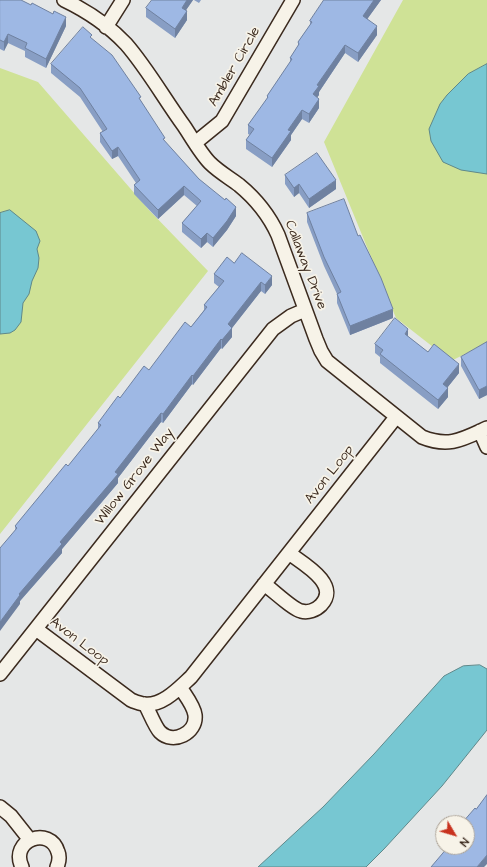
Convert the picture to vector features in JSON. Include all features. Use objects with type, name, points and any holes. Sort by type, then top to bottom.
[{"type":"street","name":"Callaway Drive","points":[[64,0],[89,13],[125,44],[138,59],[210,163],[254,199],[272,222],[321,351],[327,361],[422,437],[442,443],[452,442],[484,430]]},
{"type":"street","points":[[106,27],[123,0]]},
{"type":"street","name":"Ambler Circle","points":[[195,143],[222,121],[293,0]]},
{"type":"street","name":"Willow Grove Way","points":[[0,674],[269,334],[284,321],[305,310]]},
{"type":"street","name":"Avon Loop","points":[[36,629],[131,700],[145,704],[158,702],[174,692],[191,677],[396,417]]},
{"type":"street","points":[[484,430],[487,447]]},
{"type":"street","points":[[264,584],[301,611],[312,611],[322,604],[326,589],[322,579],[289,553]]},
{"type":"street","points":[[145,704],[160,732],[175,738],[183,736],[194,724],[195,715],[180,687]]},
{"type":"street","points":[[0,807],[11,816],[30,840]]},
{"type":"street","points":[[22,867],[19,857],[23,846],[30,840],[39,837],[54,843],[59,855],[59,863],[57,867]]},
{"type":"green space","points":[[403,0],[487,0],[487,343],[451,361],[396,318],[324,142]]},
{"type":"green space","points":[[0,68],[38,82],[149,210],[208,271],[0,534]]},
{"type":"water","points":[[487,64],[487,174],[461,170],[443,162],[431,141],[429,129],[440,104],[447,95],[468,74]]},
{"type":"water","points":[[10,210],[36,231],[40,241],[37,249],[39,258],[38,268],[32,281],[29,294],[23,303],[21,322],[15,330],[10,333],[0,334],[0,213]]},
{"type":"water","points":[[480,665],[487,669],[487,730],[442,786],[366,867],[258,867],[323,807],[374,754],[444,676],[463,666]]},
{"type":"building","points":[[0,0],[21,0],[31,5],[32,3],[53,14],[54,11],[66,17],[46,59],[25,48],[27,43],[8,34],[4,42],[0,40]]},
{"type":"building","points":[[152,0],[187,0],[182,8],[187,11],[175,29],[146,8]]},
{"type":"building","points":[[324,0],[374,0],[363,16],[377,26],[358,53],[345,45],[317,85],[319,86],[313,94],[319,99],[309,114],[302,110],[288,130],[291,131],[272,158],[246,140],[254,129],[248,125],[292,59],[290,58],[299,44],[298,42],[312,22],[310,21]]},
{"type":"building","points":[[83,27],[92,35],[90,37],[112,55],[141,97],[139,98],[165,138],[163,139],[199,179],[236,207],[213,238],[207,233],[201,239],[182,223],[201,201],[184,186],[158,210],[134,185],[140,180],[118,147],[112,151],[100,133],[107,129],[80,88],[51,64]]},
{"type":"building","points":[[317,153],[336,180],[309,199],[299,184],[294,188],[285,175]]},
{"type":"building","points":[[344,199],[358,236],[360,235],[381,278],[393,309],[350,326],[337,294],[341,292],[324,257],[307,213]]},
{"type":"building","points":[[242,253],[272,276],[265,285],[261,282],[228,324],[232,328],[222,340],[221,339],[193,376],[192,375],[163,414],[161,413],[115,472],[118,474],[60,542],[62,544],[19,594],[20,595],[0,622],[0,548],[17,528],[15,526],[66,464],[68,466],[101,425],[98,423],[118,396],[120,398],[144,366],[149,370],[185,322],[191,327],[207,307],[204,305],[224,281],[214,274],[227,257],[234,263]]},
{"type":"building","points":[[395,318],[408,329],[405,334],[428,352],[434,344],[459,364],[443,384],[448,388],[438,400],[380,354],[383,350],[375,344]]},
{"type":"building","points":[[487,342],[487,386],[479,390],[461,357]]},
{"type":"building","points":[[487,795],[487,855],[477,867],[431,867],[441,855],[475,855],[475,815],[469,815],[475,808],[476,809]]}]
